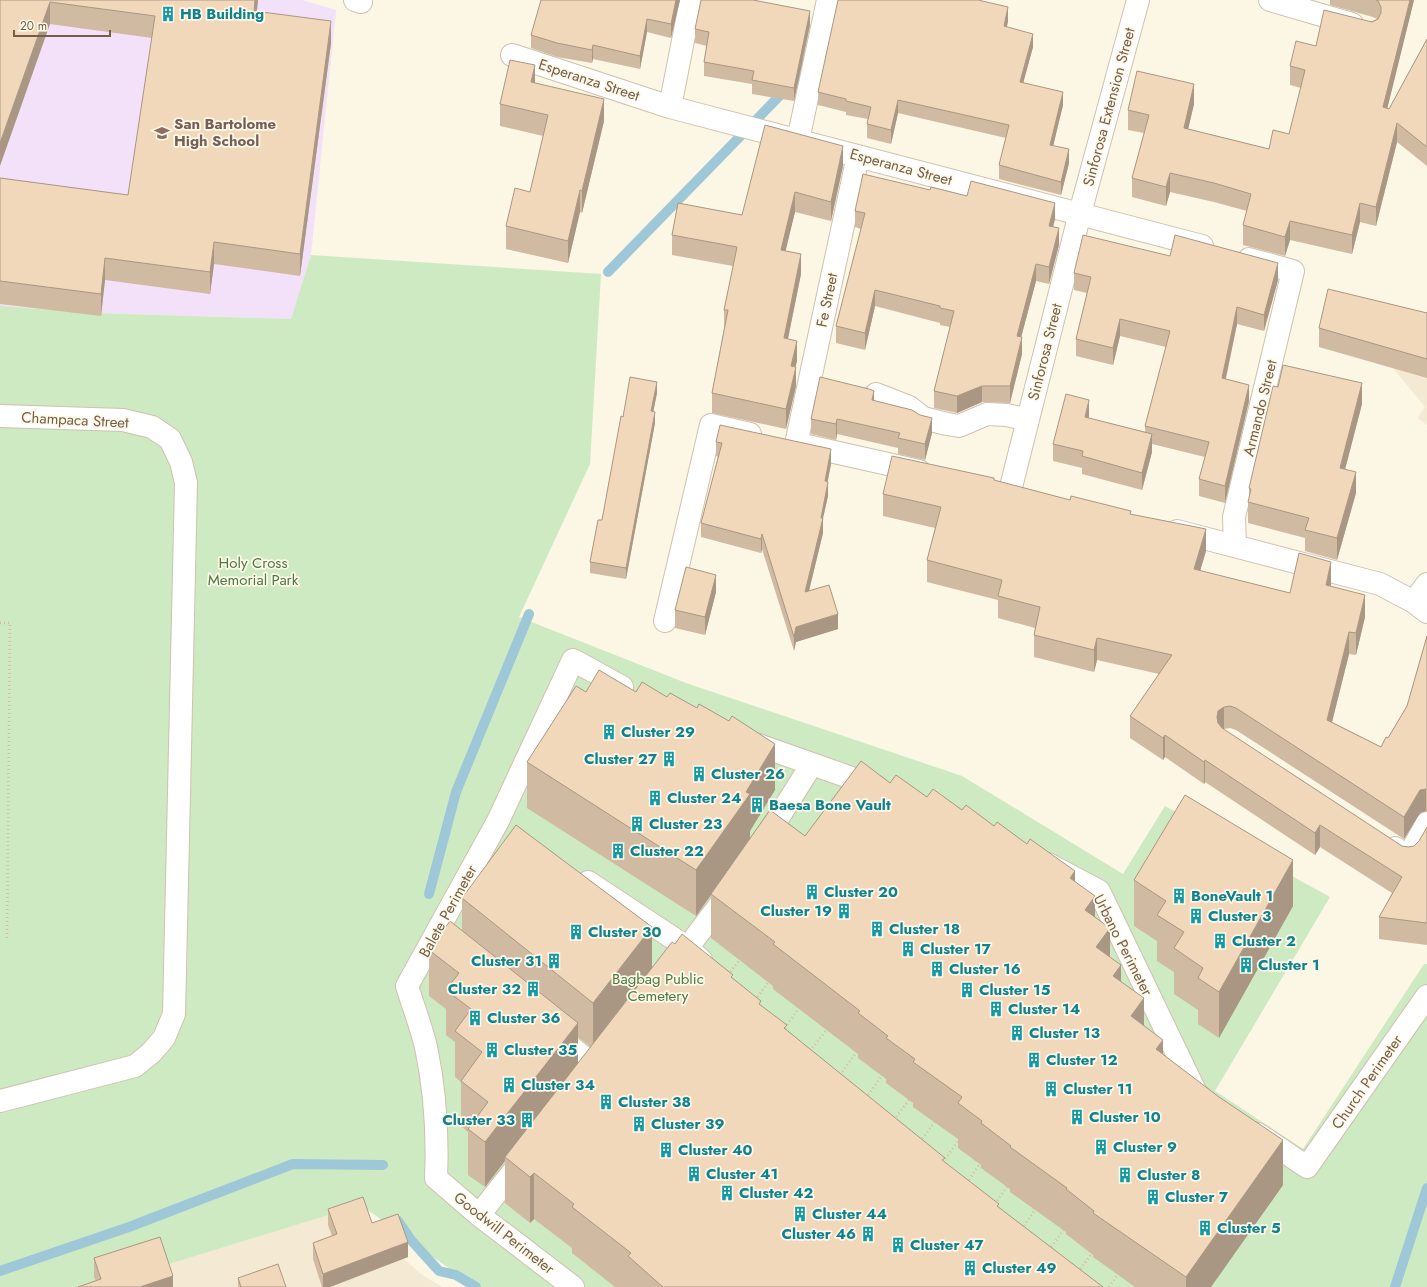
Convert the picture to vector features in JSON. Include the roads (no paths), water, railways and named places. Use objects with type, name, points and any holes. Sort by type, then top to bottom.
[{"type":"street","points":[[670,106],[691,0]]},
{"type":"street","points":[[798,140],[828,0]]},
{"type":"street","name":"Sinforosa Extension Street","points":[[1080,213],[1138,0]]},
{"type":"street","points":[[1270,0],[1369,29]]},
{"type":"street","name":"Esperanza Street","points":[[512,55],[670,106],[1080,213],[1293,271]]},
{"type":"street","name":"Fe Street","points":[[796,444],[858,156]]},
{"type":"street","name":"Sinforosa Street","points":[[1010,491],[1080,213]]},
{"type":"street","name":"Armando Street","points":[[1235,545],[1234,517],[1293,271]]},
{"type":"street","points":[[876,394],[910,407],[923,418],[947,424],[960,426],[987,414],[1007,415],[1028,420]]},
{"type":"street","name":"Champaca Street","points":[[0,416],[123,420],[152,427],[170,439],[181,462],[186,483],[174,1014],[164,1038],[135,1066],[0,1101]]},
{"type":"street","points":[[665,620],[711,425],[940,476]]},
{"type":"street","points":[[987,486],[1033,497]]},
{"type":"street","points":[[1157,526],[1235,545],[1380,584],[1421,607],[1427,584]]},
{"type":"street","name":"Balete Perimeter","points":[[436,1178],[438,1147],[434,1095],[426,1046],[407,986],[498,821],[573,660],[638,695]]},
{"type":"street","points":[[732,735],[897,794]]},
{"type":"street","points":[[665,977],[745,870],[812,764]]},
{"type":"street","points":[[498,821],[517,834]]},
{"type":"street","points":[[1375,835],[1408,857],[1427,823]]},
{"type":"street","name":"Urbano Perimeter","points":[[1032,857],[1099,891],[1196,1093],[1215,1106]]},
{"type":"street","points":[[570,869],[688,948],[724,981]]},
{"type":"street","points":[[434,938],[452,952]]},
{"type":"street","name":"Church Perimeter","points":[[1238,1122],[1307,1167],[1427,996]]},
{"type":"street","points":[[537,1020],[602,1059],[581,1085]]},
{"type":"street","points":[[479,1215],[537,1141]]},
{"type":"street","name":"Goodwill Perimeter","points":[[436,1178],[479,1215],[573,1287]]},
{"type":"waterway","points":[[608,272],[794,81],[809,58]]},
{"type":"waterway","points":[[429,894],[456,792],[529,614]]},
{"type":"waterway","points":[[0,1271],[129,1227],[293,1164],[383,1165]]},
{"type":"waterway","points":[[1395,1287],[1427,1188]]},
{"type":"waterway","points":[[398,1221],[411,1240],[439,1271],[456,1275],[476,1287]]},
{"type":"place","name":"HB Building","points":[[168,14]]},
{"type":"place","name":"San Bartolome High School","points":[[162,133]]},
{"type":"place","name":"Cluster 29","points":[[609,732]]},
{"type":"place","name":"Cluster 27","points":[[669,759]]},
{"type":"place","name":"Cluster 26","points":[[699,774]]},
{"type":"place","name":"Cluster 24","points":[[655,798]]},
{"type":"place","name":"Baesa Bone Vault","points":[[757,805]]},
{"type":"place","name":"Cluster 23","points":[[637,824]]},
{"type":"place","name":"Cluster 22","points":[[618,851]]},
{"type":"place","name":"Cluster 20","points":[[812,892]]},
{"type":"place","name":"BoneVault 1","points":[[1179,896]]},
{"type":"place","name":"Cluster 19","points":[[844,911]]},
{"type":"place","name":"Cluster 3","points":[[1196,916]]},
{"type":"place","name":"Cluster 18","points":[[877,929]]},
{"type":"place","name":"Cluster 30","points":[[576,932]]},
{"type":"place","name":"Cluster 2","points":[[1220,941]]},
{"type":"place","name":"Cluster 17","points":[[908,949]]},
{"type":"place","name":"Cluster 31","points":[[554,961]]},
{"type":"place","name":"Cluster 1","points":[[1246,965]]},
{"type":"place","name":"Cluster 16","points":[[937,969]]},
{"type":"place","name":"Cluster 32","points":[[533,989]]},
{"type":"place","name":"Cluster 15","points":[[967,990]]},
{"type":"place","name":"Cluster 14","points":[[996,1009]]},
{"type":"place","name":"Cluster 36","points":[[475,1018]]},
{"type":"place","name":"Cluster 13","points":[[1017,1033]]},
{"type":"place","name":"Cluster 35","points":[[492,1050]]},
{"type":"place","name":"Cluster 12","points":[[1034,1060]]},
{"type":"place","name":"Cluster 34","points":[[509,1085]]},
{"type":"place","name":"Cluster 11","points":[[1051,1089]]},
{"type":"place","name":"Cluster 38","points":[[606,1102]]},
{"type":"place","name":"Cluster 10","points":[[1077,1117]]},
{"type":"place","name":"Cluster 33","points":[[527,1120]]},
{"type":"place","name":"Cluster 39","points":[[639,1124]]},
{"type":"place","name":"Cluster 9","points":[[1101,1147]]},
{"type":"place","name":"Cluster 40","points":[[666,1150]]},
{"type":"place","name":"Cluster 41","points":[[694,1174]]},
{"type":"place","name":"Cluster 8","points":[[1125,1175]]},
{"type":"place","name":"Cluster 42","points":[[727,1193]]},
{"type":"place","name":"Cluster 7","points":[[1153,1197]]},
{"type":"place","name":"Cluster 44","points":[[800,1214]]},
{"type":"place","name":"Cluster 5","points":[[1205,1228]]},
{"type":"place","name":"Cluster 46","points":[[868,1234]]},
{"type":"place","name":"Cluster 47","points":[[898,1245]]},
{"type":"place","name":"Cluster 49","points":[[970,1268]]},
{"type":"park label","name":"Holy Cross Memorial Park","points":[[253,572]]},
{"type":"park label","name":"Bagbag Public Cemetery","points":[[658,988]]}]
